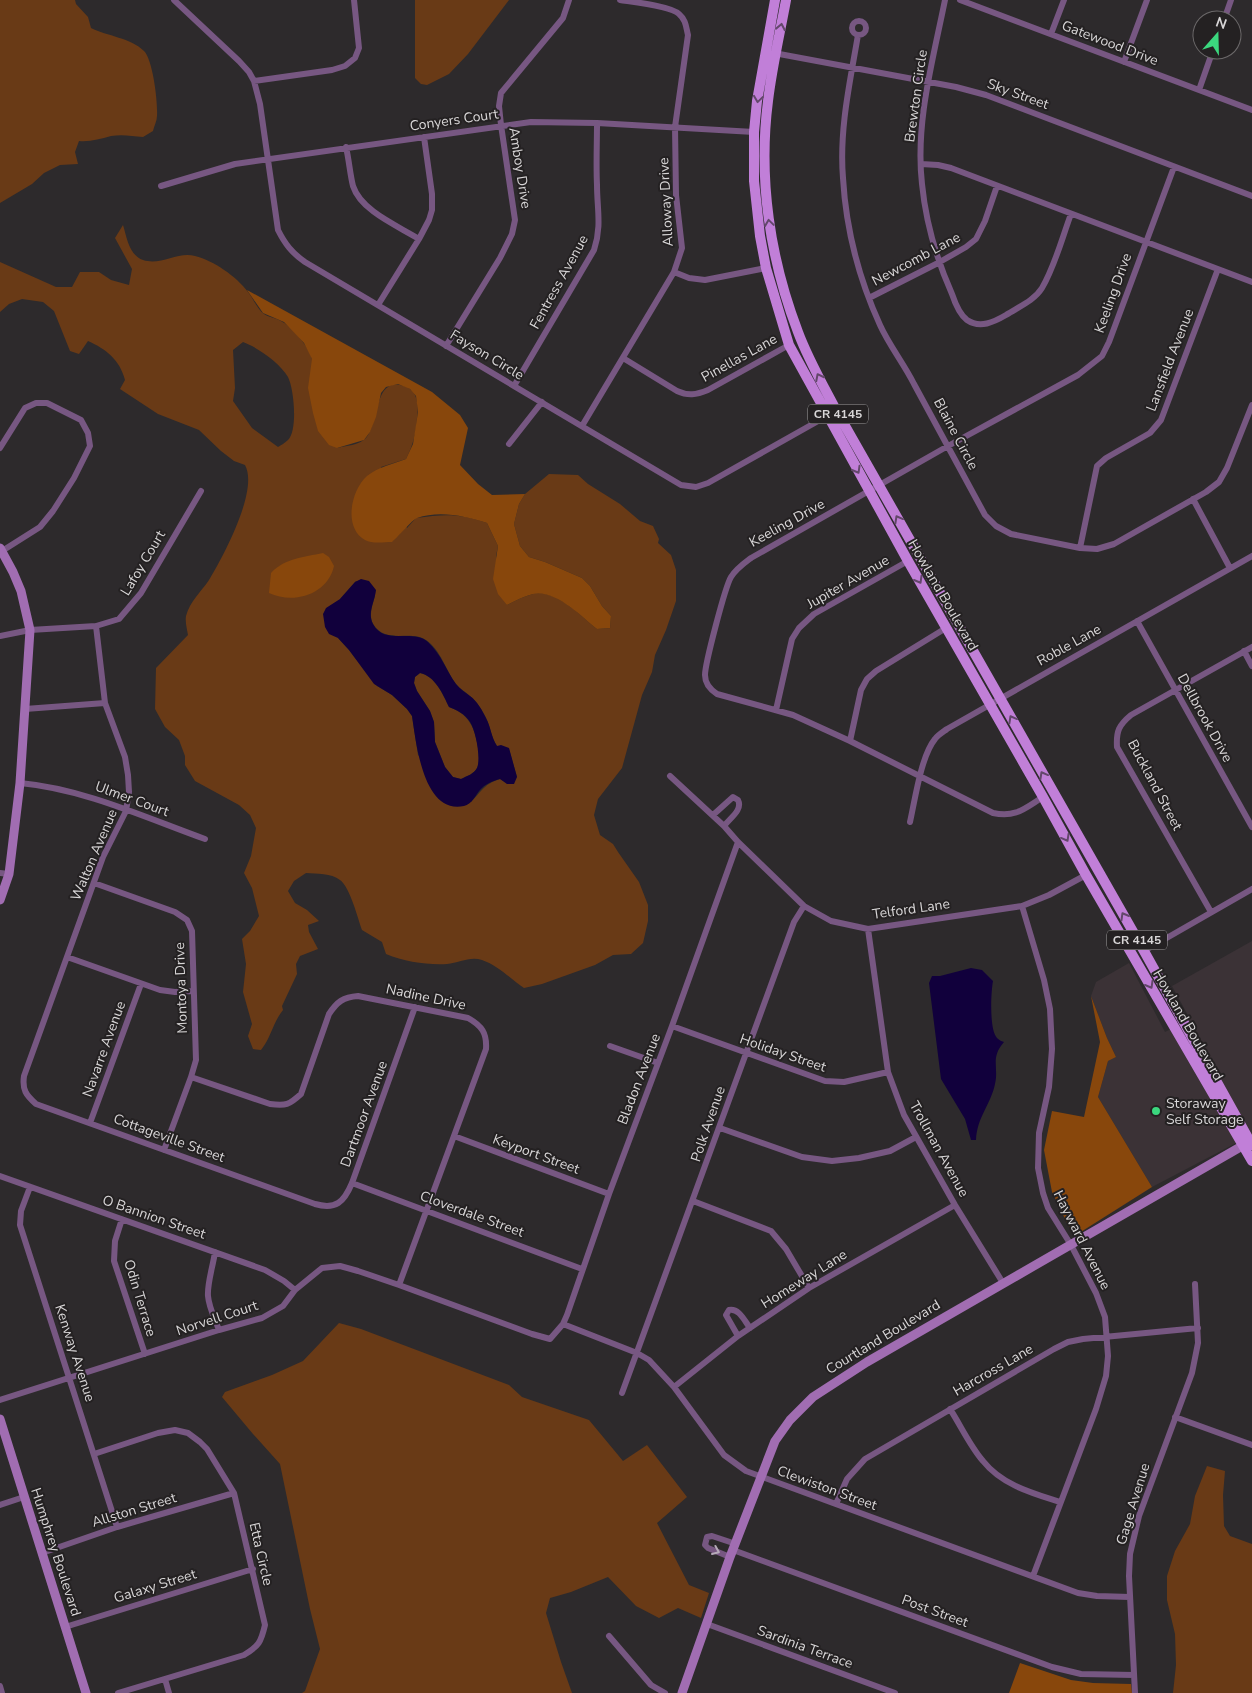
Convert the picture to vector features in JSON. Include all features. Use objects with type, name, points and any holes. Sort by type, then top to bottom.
[{"type":"main road","name":"Howland Boulevard","points":[[775,0],[757,101],[754,132],[754,181],[760,236],[766,268],[789,345],[908,561],[1086,875],[1249,1143]]},
{"type":"main road","name":"Howland Boulevard","points":[[786,0],[768,101],[765,132],[766,202],[777,266],[798,333],[836,410],[1144,951],[1249,1143],[1252,1161]]},
{"type":"main road","points":[[783,327],[798,333]]},
{"type":"main road","points":[[789,345],[808,355]]},
{"type":"main road","points":[[1126,943],[1144,951]]},
{"type":"street","name":"Fayson Circle","points":[[174,0],[239,61],[254,81],[260,104],[278,230],[284,243],[293,254],[305,262],[681,485],[696,487],[708,483],[827,416]]},
{"type":"street","points":[[254,81],[332,70],[345,66],[355,58],[359,48],[354,0]]},
{"type":"street","name":"Amboy Drive","points":[[446,346],[500,258],[512,234],[515,220],[501,125],[499,106],[501,93],[563,18],[569,0]]},
{"type":"street","name":"Alloway Drive","points":[[582,426],[674,272],[682,248],[676,195],[676,127],[688,35],[686,22],[678,12],[620,0]]},
{"type":"street","name":"Brewton Circle","points":[[945,0],[923,120],[921,164],[926,212],[938,263],[958,309],[966,319],[976,324],[987,324],[1035,297],[1048,277],[1071,214]]},
{"type":"street","name":"Gatewood Drive","points":[[960,0],[1252,110]]},
{"type":"street","points":[[1051,34],[1064,0]]},
{"type":"street","points":[[1124,62],[1147,0]]},
{"type":"street","name":"Blaine Circle","points":[[858,35],[844,126],[842,177],[852,245],[869,298],[881,326],[985,515],[996,526],[1011,534],[1080,548],[1097,549],[1114,544],[1219,482],[1228,468],[1252,405]]},
{"type":"street","name":"Sky Street","points":[[765,51],[929,82],[986,95],[1252,196]]},
{"type":"street","points":[[1199,90],[1210,60]]},
{"type":"street","name":"Conyers Court","points":[[161,186],[235,164],[531,122],[597,123],[754,132]]},
{"type":"street","name":"Fentress Avenue","points":[[514,386],[594,250],[599,236],[597,123]]},
{"type":"street","points":[[378,306],[419,239],[432,210],[432,194],[424,137]]},
{"type":"street","points":[[346,147],[354,187],[358,197],[374,212],[419,239]]},
{"type":"street","points":[[921,164],[951,168],[1252,282]]},
{"type":"street","name":"Keeling Drive","points":[[1043,797],[1017,813],[1003,816],[993,813],[850,741],[793,715],[717,694],[707,683],[705,676],[707,662],[730,578],[739,567],[751,558],[948,446],[1078,375],[1102,356],[1109,342],[1174,167]]},
{"type":"street","name":"Newcomb Lane","points":[[869,298],[938,263],[976,239],[998,186]]},
{"type":"street","points":[[674,272],[689,278],[705,280],[766,268]]},
{"type":"street","name":"Lansfield Avenue","points":[[1080,548],[1097,466],[1106,458],[1150,433],[1161,420],[1218,270]]},
{"type":"street","name":"Pinellas Lane","points":[[622,358],[676,391],[685,395],[696,395],[789,345]]},
{"type":"street","points":[[509,444],[542,402]]},
{"type":"street","points":[[0,448],[25,408],[36,403],[47,403],[81,420],[88,433],[90,446],[74,478],[53,511],[40,527],[1,549],[21,591],[30,630],[20,783],[0,900]]},
{"type":"street","name":"Lafoy Court","points":[[0,636],[30,630],[96,626],[120,619],[141,593],[201,491]]},
{"type":"street","points":[[1193,499],[1230,568]]},
{"type":"street","name":"Roble Lane","points":[[910,822],[920,776],[929,748],[936,738],[947,729],[1252,556]]},
{"type":"street","name":"Jupiter Avenue","points":[[776,710],[792,639],[799,628],[814,614],[908,561]]},
{"type":"street","name":"Dellbrook Drive","points":[[1137,621],[1252,827]]},
{"type":"street","name":"Walton Avenue","points":[[22,1087],[24,1076],[103,857],[126,811],[129,792],[125,756],[105,703],[96,626]]},
{"type":"street","points":[[850,741],[860,690],[867,680],[876,671],[946,628]]},
{"type":"street","name":"Buckland Street","points":[[1210,912],[1117,747],[1116,736],[1120,724],[1131,715],[1252,647]]},
{"type":"street","points":[[1244,651],[1252,666]]},
{"type":"street","points":[[25,709],[105,703]]},
{"type":"street","name":"Telford Lane","points":[[670,776],[724,826],[804,906],[831,921],[854,927],[868,929],[1022,906],[1086,875]]},
{"type":"street","name":"Ulmer Court","points":[[20,783],[50,786],[81,794],[205,839]]},
{"type":"street","points":[[712,815],[733,797],[738,800],[739,809],[724,826]]},
{"type":"street","name":"Bladon Avenue","points":[[563,1324],[738,842]]},
{"type":"street","name":"Montoya Drive","points":[[94,883],[175,912],[186,920],[192,931],[196,1060],[192,1076],[164,1150]]},
{"type":"street","points":[[1144,951],[1252,889]]},
{"type":"street","name":"Polk Avenue","points":[[622,1393],[794,922],[804,906]]},
{"type":"street","name":"Hayward Avenue","points":[[1022,906],[1044,980],[1050,1017],[1052,1049],[1049,1087],[1039,1133],[1038,1168],[1042,1193],[1048,1208],[1071,1245],[1096,1293],[1105,1317],[1108,1356],[1106,1376],[1096,1409],[1033,1576]]},
{"type":"street","name":"Trollman Avenue","points":[[868,929],[888,1072],[904,1115],[955,1205],[1003,1283]]},
{"type":"street","points":[[67,956],[141,984],[175,992],[193,991]]},
{"type":"street","name":"Navarre Avenue","points":[[90,1122],[141,984]]},
{"type":"street","name":"Nadine Drive","points":[[192,1076],[270,1104],[283,1106],[291,1103],[300,1094],[329,1014],[336,1004],[346,997],[358,996],[415,1007],[468,1018],[479,1024],[485,1031],[486,1049],[398,1284]]},
{"type":"street","name":"Dartmoor Avenue","points":[[315,1204],[326,1207],[340,1202],[347,1195],[415,1007]]},
{"type":"street","name":"Holiday Street","points":[[672,1026],[814,1079],[834,1083],[888,1072]]},
{"type":"street","points":[[610,1046],[658,1063]]},
{"type":"street","name":"Cottageville Street","points":[[22,1087],[26,1096],[36,1104],[315,1204]]},
{"type":"street","points":[[720,1128],[802,1157],[832,1161],[859,1158],[890,1151],[916,1137]]},
{"type":"street","name":"Keyport Street","points":[[454,1136],[609,1194]]},
{"type":"street","name":"Courtland Boulevard","points":[[682,1693],[775,1441],[790,1420],[813,1397],[867,1362],[1249,1143]]},
{"type":"street","name":"O Bannion Street","points":[[0,1176],[265,1270],[295,1290]]},
{"type":"street","name":"Cloverdale Street","points":[[352,1183],[582,1269]]},
{"type":"street","name":"Kenway Avenue","points":[[30,1187],[21,1211],[20,1226],[117,1527]]},
{"type":"street","points":[[693,1201],[771,1231],[786,1249],[809,1288]]},
{"type":"street","name":"Homeway Lane","points":[[674,1387],[738,1336],[809,1288],[955,1205]]},
{"type":"street","name":"Odin Terrace","points":[[122,1219],[115,1241],[114,1261],[145,1354]]},
{"type":"street","points":[[215,1252],[208,1286],[208,1297],[209,1305],[219,1330]]},
{"type":"street","name":"Norvell Court","points":[[0,1400],[262,1318],[283,1306],[295,1290],[322,1268],[340,1266],[398,1284],[550,1339],[563,1324]]},
{"type":"street","name":"Gage Avenue","points":[[1135,1693],[1129,1576],[1130,1554],[1139,1516],[1192,1373],[1198,1328],[1195,1284]]},
{"type":"street","points":[[738,1336],[726,1313],[729,1310],[734,1309],[738,1311],[750,1328]]},
{"type":"street","name":"Clewiston Street","points":[[563,1324],[637,1353],[655,1365],[674,1387],[724,1455],[746,1471],[1078,1593],[1097,1596],[1130,1597]]},
{"type":"street","name":"Harcross Lane","points":[[836,1504],[847,1479],[865,1459],[1068,1342],[1106,1336],[1198,1328]]},
{"type":"street","points":[[950,1409],[983,1462],[994,1472],[1022,1489],[1060,1502]]},
{"type":"street","points":[[1175,1417],[1252,1445]]},
{"type":"street","name":"Humphrey Boulevard","points":[[0,1419],[86,1693]]},
{"type":"street","name":"Etta Circle","points":[[94,1454],[175,1430],[188,1433],[207,1449],[234,1492],[265,1625],[262,1640],[255,1649],[244,1655],[118,1693]]},
{"type":"street","name":"Allston Street","points":[[42,1552],[234,1492]]},
{"type":"street","points":[[0,1505],[24,1497]]},
{"type":"street","name":"Post Street","points":[[733,1551],[1052,1667],[1081,1674],[1134,1675]]},
{"type":"street","name":"Galaxy Street","points":[[65,1627],[252,1569]]},
{"type":"street","name":"Sardinia Terrace","points":[[707,1624],[895,1693]]},
{"type":"street","points":[[609,1636],[651,1685],[665,1693]]},
{"type":"street","points":[[165,1679],[169,1693]]},
{"type":"street","points":[[0,1686],[2,1693]]},
{"type":"shaded area","points":[[0,0],[75,0],[76,4],[88,17],[91,28],[126,40],[139,47],[144,51],[150,63],[156,92],[157,120],[153,131],[143,137],[119,135],[91,141],[79,141],[75,152],[78,164],[60,165],[44,173],[32,184],[0,203]]},
{"type":"shaded area","points":[[415,0],[509,0],[468,54],[449,74],[427,85],[421,84],[415,78]]},
{"type":"shaded area","points":[[123,225],[132,250],[138,258],[143,260],[156,261],[189,255],[210,261],[237,280],[264,314],[281,321],[290,328],[311,354],[311,370],[337,448],[356,444],[366,438],[373,423],[381,396],[386,389],[392,385],[400,385],[412,391],[417,401],[418,413],[411,449],[406,459],[381,467],[407,528],[416,518],[435,516],[460,516],[487,523],[498,546],[496,556],[507,605],[533,594],[550,595],[567,604],[597,629],[610,628],[611,616],[602,606],[590,586],[582,578],[529,557],[520,546],[514,524],[519,504],[525,494],[549,474],[578,475],[588,484],[620,504],[640,521],[653,526],[659,539],[658,543],[671,555],[676,570],[676,601],[655,655],[652,672],[642,695],[622,768],[598,799],[594,815],[600,835],[613,844],[639,882],[648,905],[648,921],[643,943],[631,954],[613,955],[595,965],[542,984],[524,988],[488,962],[478,959],[439,964],[401,959],[386,954],[382,942],[362,930],[347,889],[340,880],[328,875],[306,873],[294,881],[288,891],[295,903],[307,910],[319,921],[308,925],[309,932],[318,949],[300,956],[296,964],[297,974],[282,1006],[283,1010],[261,1050],[253,1049],[248,1036],[252,1024],[243,992],[246,964],[242,939],[250,931],[259,916],[252,888],[244,873],[251,856],[256,828],[250,815],[239,805],[195,781],[185,765],[185,756],[179,740],[165,727],[155,709],[156,668],[188,635],[186,616],[188,611],[209,580],[238,523],[247,490],[248,476],[245,465],[234,461],[199,430],[158,414],[120,389],[125,380],[123,373],[116,361],[101,348],[88,341],[79,354],[70,351],[54,311],[43,302],[22,299],[9,304],[0,312],[0,262],[56,287],[72,287],[80,272],[99,272],[111,280],[129,285],[132,269],[115,238]],"holes":[[[243,342],[274,361],[288,377],[294,409],[293,428],[288,440],[278,447],[252,428],[233,401],[235,388],[233,350]],[[356,581],[375,596],[371,616],[376,628],[388,635],[420,637],[436,649],[452,679],[482,710],[497,746],[509,749],[517,777],[504,781],[500,779],[490,783],[471,802],[418,755],[412,716],[392,695],[377,686],[338,638],[340,599]]]},
{"type":"shaded area","points":[[247,290],[432,392],[460,415],[468,428],[460,465],[478,484],[492,495],[525,494],[519,504],[514,524],[520,546],[529,557],[582,578],[590,586],[602,606],[611,616],[610,628],[597,629],[559,599],[550,596],[533,594],[507,605],[498,594],[493,579],[498,546],[487,523],[461,516],[434,514],[415,519],[392,542],[371,542],[358,534],[352,518],[352,509],[357,490],[361,482],[371,473],[406,459],[413,444],[418,412],[416,396],[410,389],[398,384],[386,387],[381,393],[376,417],[370,432],[364,440],[337,448],[329,445],[318,431],[313,413],[308,388],[312,359],[304,343],[284,322],[263,313]]},
{"type":"shaded area","points":[[323,553],[329,557],[334,566],[331,576],[317,590],[299,597],[289,598],[269,593],[271,573],[276,568],[295,559]]},
{"type":"shaded area","points":[[361,579],[369,581],[376,590],[371,620],[378,631],[392,636],[415,636],[422,638],[433,647],[456,684],[473,698],[483,712],[497,746],[501,745],[509,748],[517,777],[514,784],[507,784],[500,779],[487,784],[471,802],[464,806],[450,806],[439,799],[424,774],[419,758],[412,716],[392,695],[374,684],[349,650],[338,638],[329,634],[325,627],[323,614],[326,608],[340,599],[355,582]],"holes":[[[420,673],[438,686],[449,707],[461,713],[472,726],[477,745],[478,764],[476,770],[461,779],[453,777],[445,767],[435,742],[434,722],[430,711],[414,683],[415,677]]]},
{"type":"shaded area","points":[[420,673],[434,682],[449,707],[466,717],[474,732],[479,752],[477,768],[470,775],[461,779],[453,777],[445,767],[435,742],[434,722],[414,683],[415,677]]},
{"type":"shaded area","points":[[1252,941],[1252,1136],[1186,1021],[1190,1019],[1172,986]]},
{"type":"shaded area","points":[[1129,963],[1165,1032],[1171,1029],[1238,1142],[1152,1187],[1098,1097],[1108,1061],[1116,1057],[1091,996],[1096,982]]},
{"type":"shaded area","points":[[971,968],[982,970],[993,981],[991,1001],[994,1033],[997,1038],[1004,1042],[997,1053],[995,1084],[981,1117],[976,1140],[971,1140],[965,1119],[941,1079],[929,983],[932,976],[940,976]]},
{"type":"shaded area","points":[[1091,996],[1116,1057],[1108,1061],[1098,1097],[1152,1187],[1076,1235],[1067,1223],[1052,1192],[1044,1150],[1052,1111],[1084,1117],[1100,1042]]},
{"type":"shaded area","points":[[339,1323],[361,1329],[509,1385],[522,1397],[589,1420],[623,1461],[647,1445],[687,1497],[657,1523],[689,1585],[709,1593],[701,1618],[678,1608],[659,1618],[636,1606],[608,1577],[571,1592],[550,1598],[546,1613],[572,1693],[302,1693],[305,1691],[320,1649],[280,1464],[222,1397],[225,1392],[272,1375],[303,1361]]},
{"type":"shaded area","points":[[1207,1466],[1225,1471],[1223,1495],[1224,1526],[1230,1536],[1252,1544],[1252,1693],[1173,1693],[1176,1665],[1175,1634],[1167,1600],[1167,1576],[1175,1551],[1190,1524],[1195,1496]]},
{"type":"shaded area","points":[[1020,1663],[1071,1680],[1093,1683],[1131,1684],[1132,1693],[1009,1693]]},
{"type":"place","name":"Storaway Self Storage","points":[[1156,1111]]}]
